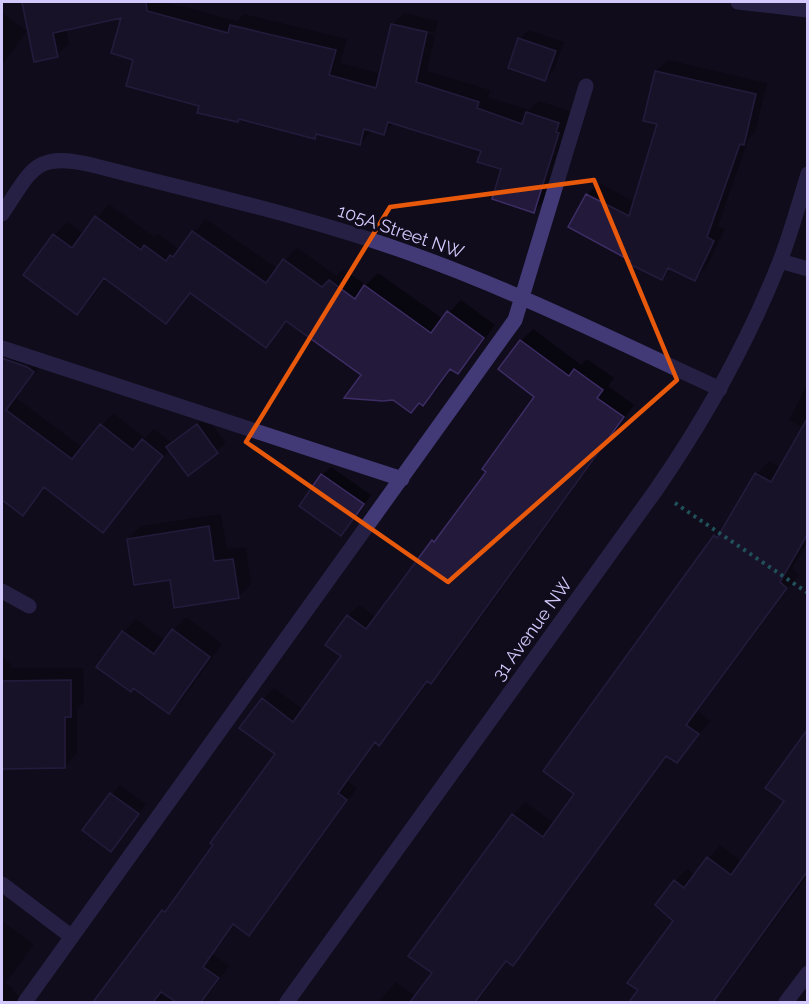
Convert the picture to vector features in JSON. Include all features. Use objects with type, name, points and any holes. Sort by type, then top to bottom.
[{"type":"street","points":[[738,2],[807,10]]},
{"type":"street","points":[[25,1002],[515,320],[586,86]]},
{"type":"street","name":"105A Street NW","points":[[2,214],[33,171],[44,162],[71,160],[92,165],[341,230],[466,273],[720,389]]},
{"type":"street","name":"31 Avenue NW","points":[[286,1002],[656,490],[694,433],[720,389],[780,261],[807,174]]},
{"type":"street","points":[[780,261],[807,269]]},
{"type":"street","points":[[2,348],[402,479]]},
{"type":"street","points":[[2,591],[29,606]]},
{"type":"street","points":[[2,884],[72,936]]},
{"type":"street","points":[[786,1002],[807,973]]},
{"type":"path","points":[[656,490],[807,593]]},
{"type":"highlighted area","points":[[594,180],[677,380],[448,582],[246,442],[390,207]]},
{"type":"building","points":[[22,2],[146,2],[147,11],[228,33],[230,25],[336,50],[329,75],[376,88],[391,24],[427,32],[416,82],[479,102],[477,108],[522,124],[526,112],[559,123],[556,132],[559,133],[534,213],[492,199],[501,169],[477,162],[481,151],[388,122],[384,135],[364,129],[360,145],[316,134],[315,139],[239,119],[238,122],[197,113],[199,106],[126,86],[133,60],[111,53],[121,18],[53,33],[58,57],[34,62]]},
{"type":"building","points":[[518,38],[556,51],[545,81],[508,68]]},
{"type":"building","points":[[655,71],[756,94],[744,145],[740,144],[707,237],[714,241],[695,281],[668,268],[662,280],[629,264],[631,261],[568,227],[586,194],[629,216],[657,124],[643,121]]},
{"type":"building","points":[[95,216],[141,250],[144,245],[166,261],[170,255],[173,257],[192,231],[266,283],[283,259],[322,287],[329,280],[355,299],[364,285],[431,333],[447,311],[484,338],[458,374],[450,369],[423,406],[419,403],[411,413],[393,400],[344,398],[361,375],[286,321],[266,348],[190,293],[166,324],[104,278],[77,315],[23,275],[53,234],[72,248]]},
{"type":"building","points":[[520,340],[569,376],[574,369],[603,390],[597,398],[624,417],[431,684],[427,681],[379,746],[375,742],[338,793],[347,800],[249,936],[233,924],[203,967],[219,978],[201,1002],[176,1002],[161,992],[153,1002],[93,1002],[162,910],[165,912],[213,845],[210,843],[275,754],[239,728],[262,698],[293,722],[341,656],[325,645],[347,615],[366,629],[486,472],[482,469],[534,397],[498,369]]},
{"type":"building","points":[[2,358],[34,372],[6,410],[72,459],[100,424],[133,450],[142,439],[163,456],[103,533],[44,487],[23,516],[2,500]]},
{"type":"building","points":[[807,419],[807,535],[780,582],[787,588],[686,725],[699,734],[677,763],[666,756],[513,966],[506,961],[475,1002],[410,1002],[432,973],[408,956],[512,814],[543,837],[574,794],[543,771],[714,535],[717,538],[755,473],[771,482]]},
{"type":"building","points":[[197,424],[218,453],[188,476],[166,447]]},
{"type":"building","points":[[321,474],[364,504],[341,536],[299,506]]},
{"type":"building","points":[[209,526],[214,561],[233,559],[239,598],[174,608],[170,580],[134,585],[127,539]]},
{"type":"building","points":[[172,629],[210,657],[169,714],[133,688],[131,692],[96,667],[122,631],[154,654]]},
{"type":"building","points":[[71,680],[71,717],[65,717],[65,768],[2,769],[2,681]]},
{"type":"building","points":[[807,730],[807,872],[713,1002],[629,1002],[638,990],[627,983],[673,921],[655,905],[674,880],[684,888],[707,857],[731,875],[784,801],[765,788]]},
{"type":"building","points":[[110,793],[139,814],[111,852],[82,830]]}]
